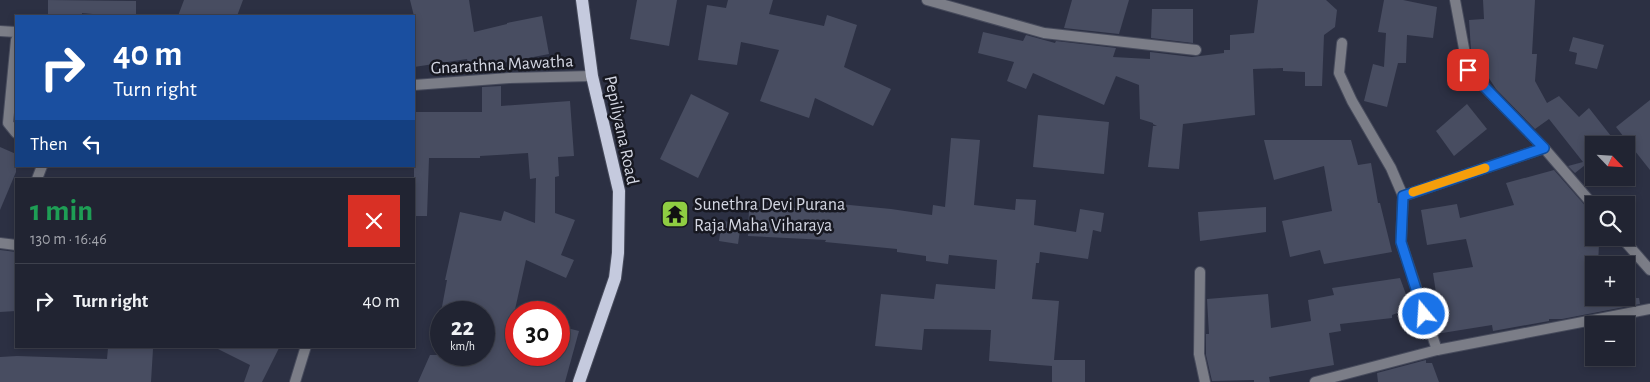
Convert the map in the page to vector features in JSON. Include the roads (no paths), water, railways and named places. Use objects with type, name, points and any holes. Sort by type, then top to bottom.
[{"type":"main road","name":"Pepiliyana Road","points":[[579,382],[614,278],[618,253],[619,191],[592,76],[582,0]]},
{"type":"street","points":[[927,0],[1044,33],[1196,50]]},
{"type":"street","points":[[1455,0],[1468,70],[1544,148],[1585,196]]},
{"type":"street","points":[[0,31],[15,32]]},
{"type":"street","points":[[1342,43],[1339,73],[1352,101],[1391,168],[1403,196],[1401,242],[1436,350]]},
{"type":"street","points":[[15,50],[8,123],[15,132]]},
{"type":"street","name":"Gnarathna Mawatha","points":[[415,85],[509,78],[592,76]]},
{"type":"street","points":[[1403,196],[1544,148]]},
{"type":"street","points":[[0,243],[15,245]]},
{"type":"street","points":[[1629,246],[1650,270]]},
{"type":"street","points":[[1200,272],[1199,354],[1205,382]]},
{"type":"street","points":[[1315,382],[1436,350],[1650,309]]},
{"type":"street","points":[[295,382],[305,348]]},
{"type":"place","name":"Sunethra Devi Purana Raja Maha Viharaya","points":[[675,214]]}]
